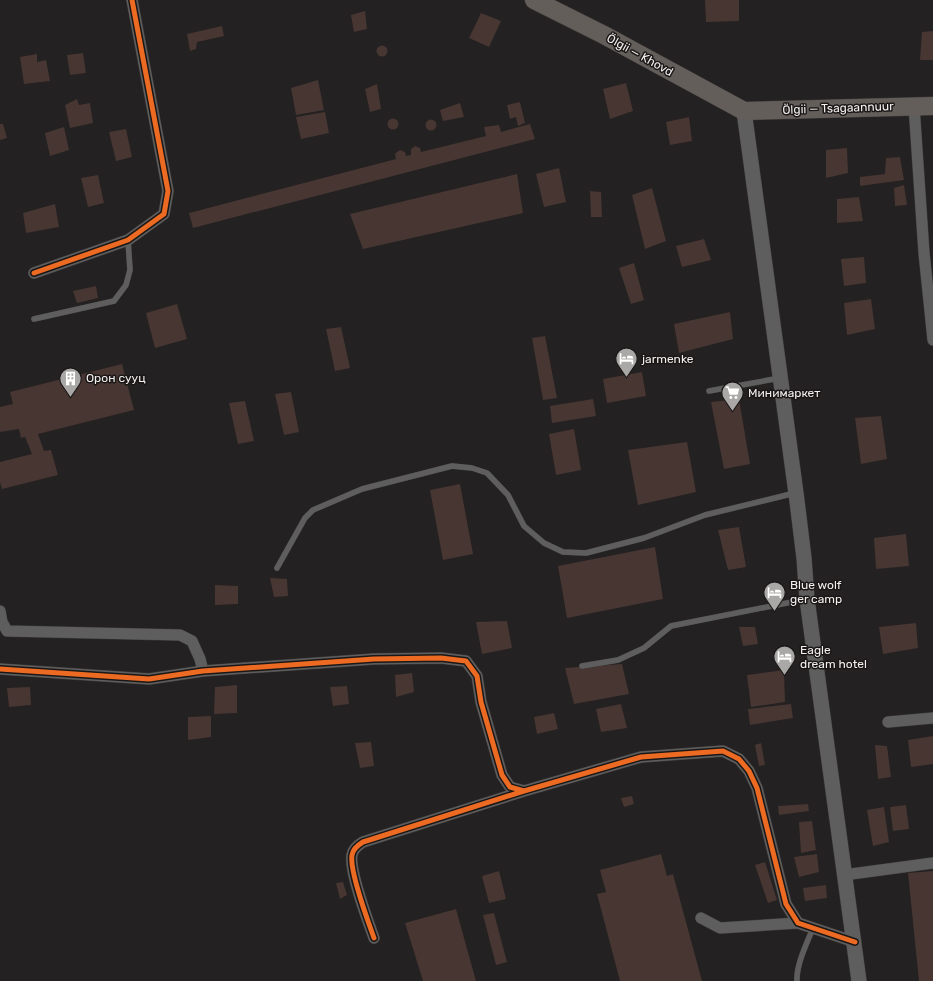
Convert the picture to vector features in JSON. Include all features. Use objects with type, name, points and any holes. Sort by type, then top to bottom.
[{"type":"highway","name":"Ölgii — Khovd","points":[[534,0],[604,35],[744,111]]},
{"type":"highway","name":"Ölgii — Tsagaannuur","points":[[744,111],[933,106]]},
{"type":"main road","points":[[744,111],[796,493],[807,598],[844,875],[855,942],[859,981]]},
{"type":"street","points":[[34,272],[128,240],[164,214],[168,191],[132,0]]},
{"type":"street","points":[[914,106],[924,253],[933,340]]},
{"type":"street","points":[[0,611],[2,622],[7,631],[180,635],[192,641],[200,659],[203,671]]},
{"type":"street","points":[[0,669],[149,679],[203,671],[374,659],[441,658],[466,661],[477,676],[481,702],[502,775],[510,787],[524,791]]},
{"type":"street","points":[[888,722],[933,718]]},
{"type":"street","points":[[374,938],[352,868],[352,854],[356,846],[363,842],[524,791],[641,757],[723,751],[739,759],[749,770],[757,788],[786,904],[798,923]]},
{"type":"street","points":[[844,875],[933,863]]},
{"type":"street","points":[[701,918],[720,928],[798,923],[855,942]]},
{"type":"lane","points":[[34,319],[114,301],[126,285],[130,270],[128,240]]},
{"type":"lane","points":[[710,391],[780,378]]},
{"type":"lane","points":[[277,568],[305,518],[313,510],[362,489],[452,466],[472,468],[487,473],[508,496],[524,526],[544,543],[563,552],[586,553],[644,538],[705,515],[796,493]]},
{"type":"lane","points":[[582,666],[618,660],[644,648],[671,626],[807,598]]},
{"type":"lane","points":[[797,981],[802,955],[813,928]]},
{"type":"building","points":[[705,0],[739,0],[739,21],[706,22]]},
{"type":"building","points":[[365,11],[367,29],[354,32],[351,15]]},
{"type":"building","points":[[481,13],[501,21],[489,47],[469,38]]},
{"type":"building","points":[[222,26],[224,36],[197,42],[196,49],[190,51],[187,34]]},
{"type":"building","points":[[933,31],[933,60],[920,60],[922,32]]},
{"type":"building","points":[[380,46],[384,46],[386,47],[386,55],[380,56],[377,53],[377,49]]},
{"type":"building","points":[[83,53],[86,73],[70,75],[67,55]]},
{"type":"building","points":[[37,54],[37,62],[46,60],[50,81],[24,84],[20,57]]},
{"type":"building","points":[[318,80],[324,110],[296,115],[291,88]]},
{"type":"building","points":[[626,83],[633,111],[610,119],[603,89]]},
{"type":"building","points":[[377,84],[381,109],[370,112],[365,89]]},
{"type":"building","points":[[77,99],[79,105],[90,103],[93,123],[70,128],[65,105]]},
{"type":"building","points":[[520,102],[525,123],[518,126],[516,117],[510,119],[507,105]]},
{"type":"building","points":[[460,103],[464,117],[443,121],[440,110]]},
{"type":"building","points":[[325,112],[329,133],[301,139],[296,117]]},
{"type":"building","points":[[689,117],[692,141],[670,145],[666,122]]},
{"type":"building","points":[[391,119],[395,119],[397,120],[397,128],[391,129],[388,126],[388,122]]},
{"type":"building","points":[[429,120],[433,120],[435,121],[435,129],[429,130],[426,127],[426,123]]},
{"type":"building","points":[[0,124],[3,124],[7,138],[0,140]]},
{"type":"building","points":[[530,124],[535,139],[193,228],[189,213],[396,159],[395,154],[400,150],[405,152],[406,156],[411,155],[411,149],[415,146],[420,148],[421,152],[486,136],[484,127],[499,125],[501,132]]},
{"type":"building","points":[[64,127],[69,150],[50,156],[45,133]]},
{"type":"building","points":[[126,129],[132,157],[116,161],[109,132]]},
{"type":"building","points":[[847,148],[848,173],[826,178],[826,150]]},
{"type":"building","points":[[900,157],[904,180],[860,186],[860,177],[885,174],[886,158]]},
{"type":"building","points":[[559,168],[566,202],[544,207],[536,174]]},
{"type":"building","points":[[517,174],[523,213],[363,249],[350,214]]},
{"type":"building","points":[[98,175],[104,203],[88,207],[81,178]]},
{"type":"building","points":[[904,185],[907,205],[895,206],[894,188]]},
{"type":"building","points":[[652,188],[666,241],[645,249],[632,195]]},
{"type":"building","points":[[590,191],[601,192],[602,217],[591,217]]},
{"type":"building","points":[[859,197],[863,221],[837,223],[837,199]]},
{"type":"building","points":[[55,204],[59,227],[26,233],[23,213]]},
{"type":"building","points":[[704,239],[711,260],[682,267],[676,246]]},
{"type":"building","points":[[864,257],[866,283],[844,286],[841,259]]},
{"type":"building","points":[[634,263],[644,300],[631,304],[619,268]]},
{"type":"building","points":[[96,286],[98,298],[77,303],[73,291]]},
{"type":"building","points":[[871,299],[875,329],[847,335],[844,303]]},
{"type":"building","points":[[177,304],[187,339],[155,348],[146,313]]},
{"type":"building","points":[[730,312],[733,339],[679,353],[674,324]]},
{"type":"building","points":[[341,327],[350,368],[335,371],[326,329]]},
{"type":"building","points":[[545,336],[557,398],[543,400],[532,338]]},
{"type":"building","name":"Орон сууц","points":[[122,364],[134,410],[38,434],[44,451],[51,450],[58,475],[2,489],[0,482],[0,462],[32,454],[25,437],[21,438],[19,429],[0,432],[0,407],[13,404],[10,392]]},
{"type":"building","points":[[642,372],[646,396],[607,403],[603,379]]},
{"type":"building","points":[[291,392],[299,432],[284,435],[275,394]]},
{"type":"building","points":[[593,399],[596,416],[552,423],[550,406]]},
{"type":"building","points":[[739,399],[750,464],[724,469],[711,402]]},
{"type":"building","points":[[245,401],[254,441],[238,444],[229,403]]},
{"type":"building","points":[[881,416],[887,459],[861,464],[855,418]]},
{"type":"building","points":[[574,429],[581,470],[556,475],[549,434]]},
{"type":"building","points":[[687,442],[696,492],[638,505],[628,450]]},
{"type":"building","points":[[460,484],[473,554],[443,560],[430,490]]},
{"type":"building","points":[[739,527],[746,567],[728,570],[718,530]]},
{"type":"building","points":[[906,534],[909,566],[876,569],[874,538]]},
{"type":"building","points":[[655,547],[663,599],[567,618],[558,566]]},
{"type":"building","points":[[270,578],[287,579],[288,596],[274,597]]},
{"type":"building","points":[[215,585],[238,586],[238,604],[215,605]]},
{"type":"building","points":[[507,621],[512,648],[482,654],[476,622]]},
{"type":"building","points":[[916,623],[918,648],[883,654],[879,627]]},
{"type":"building","points":[[739,627],[755,627],[758,644],[743,646]]},
{"type":"building","points":[[622,664],[629,694],[574,704],[565,668]]},
{"type":"building","points":[[784,670],[785,702],[751,707],[747,675]]},
{"type":"building","points":[[412,673],[414,692],[396,697],[395,675]]},
{"type":"building","points":[[237,685],[237,713],[214,714],[215,687]]},
{"type":"building","points":[[347,686],[349,704],[333,706],[330,687]]},
{"type":"building","points":[[30,687],[31,705],[9,707],[7,688]]},
{"type":"building","points":[[621,704],[627,728],[601,732],[596,709]]},
{"type":"building","points":[[791,704],[793,718],[750,725],[748,709]]},
{"type":"building","points":[[554,713],[558,729],[537,734],[534,717]]},
{"type":"building","points":[[211,716],[211,737],[188,740],[188,717]]},
{"type":"building","points":[[933,736],[933,764],[911,767],[908,740]]},
{"type":"building","points":[[371,742],[374,766],[360,768],[355,743]]},
{"type":"building","points":[[761,743],[765,765],[759,766],[755,745]]},
{"type":"building","points":[[875,745],[887,746],[891,777],[878,779]]},
{"type":"building","points":[[632,796],[634,804],[624,807],[621,798]]},
{"type":"building","points":[[808,804],[809,811],[779,815],[778,806]]},
{"type":"building","points":[[906,805],[909,829],[893,831],[890,807]]},
{"type":"building","points":[[884,807],[889,842],[873,846],[867,810]]},
{"type":"building","points":[[812,821],[816,850],[801,853],[799,822]]},
{"type":"building","points":[[661,854],[667,876],[673,874],[702,981],[620,981],[597,894],[606,892],[600,870]]},
{"type":"building","points":[[817,854],[819,872],[799,877],[794,857]]},
{"type":"building","points":[[765,862],[777,900],[768,903],[755,865]]},
{"type":"building","points":[[499,871],[506,899],[489,903],[482,876]]},
{"type":"building","points":[[933,871],[933,981],[919,981],[908,873]]},
{"type":"building","points":[[343,882],[347,895],[340,899],[336,883]]},
{"type":"building","points":[[826,885],[827,898],[805,901],[803,888]]},
{"type":"building","points":[[456,909],[476,981],[423,981],[405,923]]},
{"type":"building","points":[[494,913],[507,962],[496,965],[483,915]]},
{"type":"cycle path","points":[[34,273],[128,240],[164,214],[168,191],[132,0]]},
{"type":"cycle path","points":[[0,669],[149,679],[203,671],[374,659],[441,658],[466,661],[477,676],[481,702],[502,775],[510,787],[524,791],[641,757],[723,751],[739,759],[749,771],[757,788],[786,904],[798,923],[855,942]]},
{"type":"cycle path","points":[[374,938],[353,872],[352,855],[353,851],[359,844],[524,791]]},
{"type":"place","name":"jarmenke","points":[[626,378]]},
{"type":"place","name":"Орон сууц","points":[[71,398]]},
{"type":"place","name":"Минимаркет","points":[[732,412]]},
{"type":"place","name":"Blue wolf ger camp","points":[[775,612]]},
{"type":"place","name":"Eagle dream hotel","points":[[785,676]]}]
